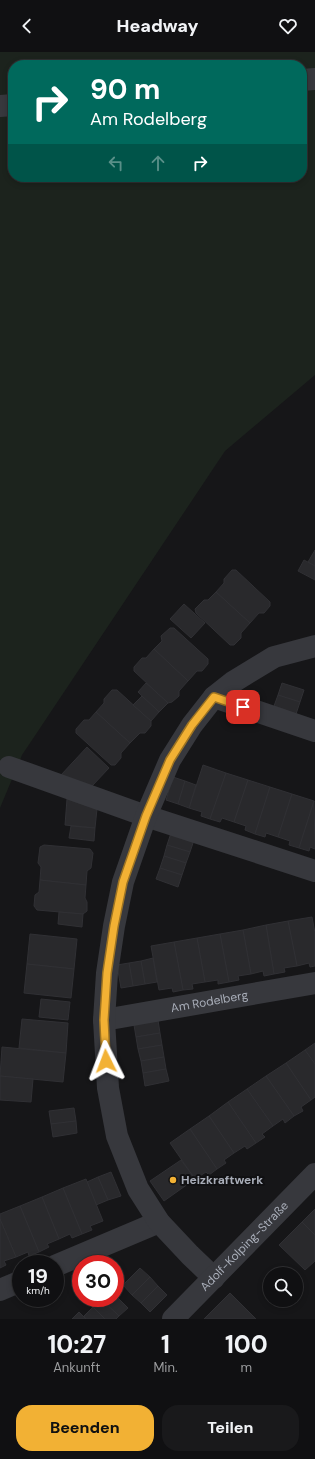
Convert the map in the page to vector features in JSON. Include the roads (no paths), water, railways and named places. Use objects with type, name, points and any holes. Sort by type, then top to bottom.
[{"type":"street","points":[[214,1278],[159,1222],[138,1189],[116,1136],[108,1088],[104,1020],[107,973],[114,926],[123,882],[146,816],[170,760],[192,725],[214,697],[232,682],[274,657],[315,646]]},
{"type":"street","points":[[214,697],[315,731]]},
{"type":"street","points":[[9,767],[146,816],[315,871]]},
{"type":"street","name":"Am Rodelberg","points":[[104,1020],[315,983]]},
{"type":"street","name":"Adolf-Kolping-Straße","points":[[173,1319],[315,1174]]},
{"type":"street","points":[[64,1262],[159,1222]]},
{"type":"street","points":[[0,1290],[12,1285]]},
{"type":"place","name":"Heizkraftwerk","points":[[173,1180]]}]
